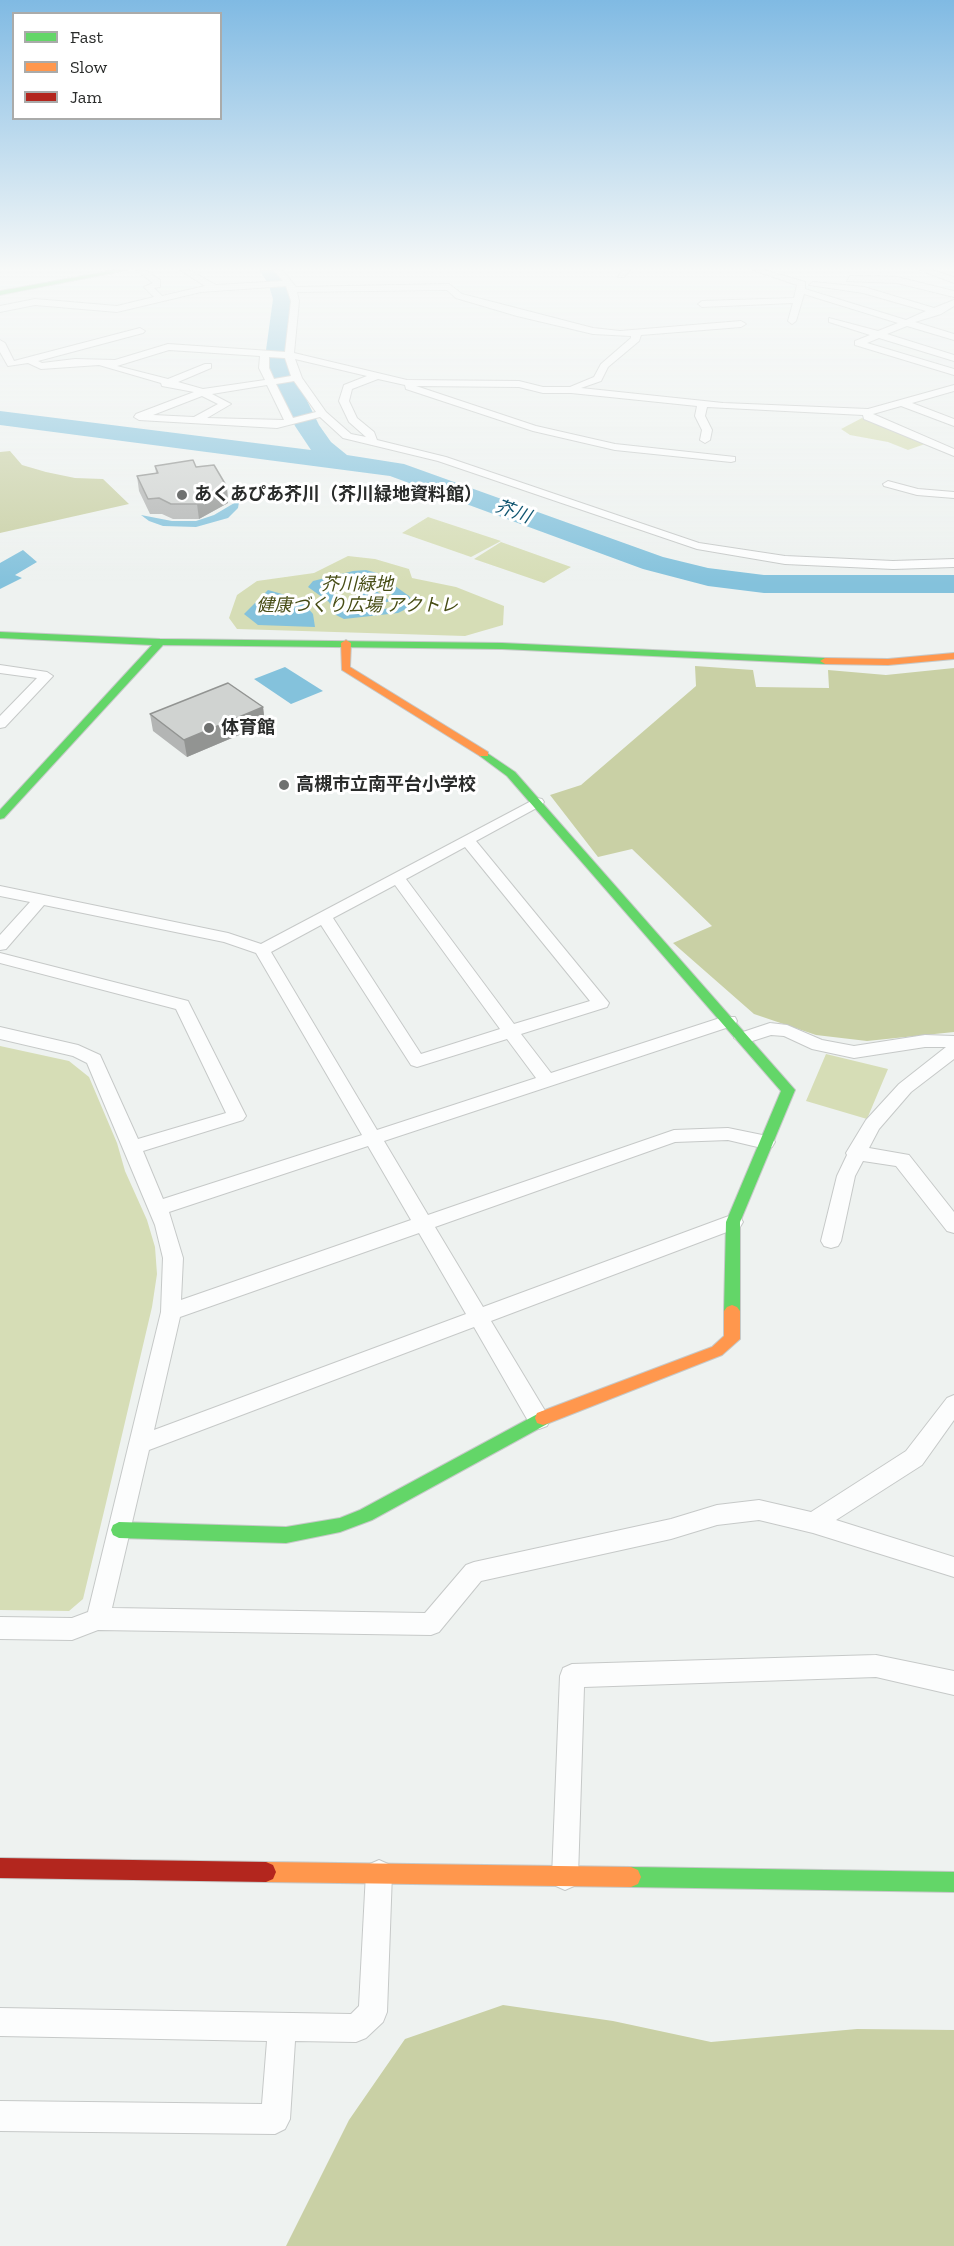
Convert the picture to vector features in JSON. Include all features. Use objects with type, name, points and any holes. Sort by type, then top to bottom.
[{"type":"street","points":[[130,375],[204,392],[226,404],[196,420]]},
{"type":"street","points":[[165,384],[187,375]]},
{"type":"street","points":[[267,375],[293,419]]},
{"type":"street","points":[[295,375],[319,414],[347,436],[491,475],[660,536],[697,546],[785,560],[829,563],[954,563]]},
{"type":"street","points":[[373,375],[407,383],[456,381],[519,384],[552,390],[703,404],[868,412],[954,388]]},
{"type":"street","points":[[571,390],[598,380],[600,375]]},
{"type":"street","points":[[372,442],[370,434],[349,415],[344,401],[349,385],[378,376]]},
{"type":"street","points":[[296,378],[204,392],[139,417],[277,425],[319,414]]},
{"type":"street","points":[[407,383],[407,386],[533,428],[644,452],[731,459]]},
{"type":"street","points":[[940,392],[954,398]]},
{"type":"street","points":[[903,403],[954,423]]},
{"type":"street","points":[[703,404],[700,416],[707,430],[705,440]]},
{"type":"street","points":[[868,412],[868,417],[954,453]]},
{"type":"street","points":[[888,484],[917,492],[954,495]]},
{"type":"street","points":[[0,635],[159,642],[502,646],[782,661],[888,662],[954,656]]},
{"type":"street","points":[[0,816],[159,642]]},
{"type":"street","points":[[119,1530],[286,1535],[327,1529],[366,1515],[539,1420],[717,1351],[732,1339],[733,1222],[788,1090],[511,774],[492,759],[345,668],[346,643]]},
{"type":"street","points":[[0,669],[47,676],[0,724]]},
{"type":"street","points":[[262,950],[537,802]]},
{"type":"street","points":[[324,917],[417,1061],[601,1003],[467,839]]},
{"type":"street","points":[[397,877],[547,1081]]},
{"type":"street","points":[[0,891],[228,938],[262,950],[539,1420]]},
{"type":"street","points":[[0,945],[40,900]]},
{"type":"street","points":[[0,958],[182,1005],[237,1116],[132,1148]]},
{"type":"street","points":[[158,1208],[729,1021]]},
{"type":"street","points":[[743,1038],[770,1029],[787,1031],[818,1045],[854,1052],[925,1041],[954,1042]]},
{"type":"street","points":[[0,1034],[78,1051],[94,1059],[158,1208],[173,1258],[171,1312],[98,1619]]},
{"type":"street","points":[[831,1241],[842,1188],[855,1153],[872,1125],[893,1099],[954,1050]]},
{"type":"street","points":[[171,1312],[674,1136],[728,1134],[766,1142]]},
{"type":"street","points":[[855,1153],[902,1160],[954,1226]]},
{"type":"street","points":[[140,1444],[733,1222]]},
{"type":"street","points":[[813,1523],[914,1458],[954,1404]]},
{"type":"street","points":[[0,1628],[72,1629],[98,1619],[431,1624],[474,1572],[671,1529],[717,1515],[759,1510],[813,1523],[954,1567]]},
{"type":"street","points":[[565,1877],[572,1676],[876,1666],[954,1683]]},
{"type":"street","points":[[0,1868],[954,1882]]},
{"type":"street","points":[[0,2022],[282,2029],[356,2028],[373,2012],[379,1873]]},
{"type":"street","points":[[0,2116],[275,2120],[282,2029]]},
{"type":"green space","points":[[862,418],[925,444],[908,450],[888,442],[850,435],[841,429]]},
{"type":"green space","points":[[10,451],[22,465],[75,478],[103,479],[129,504],[0,533],[0,452]]},
{"type":"green space","points":[[428,517],[501,541],[471,557],[402,533]]},
{"type":"green space","points":[[501,542],[571,567],[544,583],[474,559]]},
{"type":"green space","name":"芥川緑地 健康づくり広場 アクトレ","points":[[348,556],[375,559],[409,569],[412,578],[456,587],[504,606],[503,625],[465,636],[237,629],[229,618],[237,595],[257,581],[314,573]]},
{"type":"green space","points":[[695,666],[753,670],[756,687],[829,688],[828,670],[886,675],[954,668],[954,1032],[867,1041],[816,1035],[754,1014],[673,943],[712,926],[632,849],[598,857],[550,795],[581,785],[696,686]]},
{"type":"green space","points":[[0,1046],[69,1061],[89,1077],[117,1143],[125,1171],[147,1220],[155,1247],[157,1274],[152,1307],[106,1503],[83,1599],[69,1611],[0,1610]]},
{"type":"green space","points":[[826,1054],[888,1069],[867,1119],[806,1101]]},
{"type":"green space","points":[[503,2005],[613,2021],[711,2042],[857,2029],[954,2030],[954,2246],[286,2246],[349,2120],[405,2039]]},
{"type":"water","points":[[239,502],[238,508],[228,518],[196,527],[163,526],[141,515],[172,521],[196,521],[214,515]]},
{"type":"water","points":[[23,550],[37,562],[15,575],[22,578],[0,589],[0,563]]},
{"type":"water","points":[[366,570],[377,573],[409,596],[413,601],[412,606],[398,613],[344,619],[336,615],[329,602],[308,587],[313,581]],"holes":[[[358,575],[368,577],[399,600],[400,604],[392,608],[351,613],[339,598],[322,587],[324,584]]]},
{"type":"water","points":[[360,579],[390,601],[375,606],[345,584]]},
{"type":"water","points":[[268,590],[289,596],[305,605],[313,614],[315,627],[258,625],[244,614]]},
{"type":"water","points":[[285,667],[323,691],[291,704],[254,679]]},
{"type":"building","points":[[193,460],[196,467],[214,465],[227,487],[197,504],[171,504],[159,498],[148,499],[137,476],[158,473],[155,466]]},
{"type":"building","points":[[228,683],[263,707],[184,740],[150,714]]},
{"type":"waterway","points":[[283,375],[307,426],[322,447],[339,461]]},
{"type":"waterway","name":"芥川","points":[[0,418],[169,438],[395,469],[653,563],[708,577],[764,584],[954,584]]},
{"type":"traffic: fast","points":[[0,635],[160,642],[502,646],[825,661]]},
{"type":"traffic: fast","points":[[0,816],[160,642]]},
{"type":"traffic: fast","points":[[484,754],[511,774],[788,1090],[733,1222],[732,1311]]},
{"type":"traffic: fast","points":[[119,1530],[286,1535],[340,1525],[366,1515],[543,1418]]},
{"type":"traffic: fast","points":[[631,1877],[954,1882]]},
{"type":"traffic: slow","points":[[346,643],[345,668],[484,754]]},
{"type":"traffic: slow","points":[[825,661],[888,662],[954,656]]},
{"type":"traffic: slow","points":[[543,1418],[717,1351],[732,1339],[732,1311]]},
{"type":"traffic: slow","points":[[266,1872],[631,1877]]},
{"type":"traffic: jam","points":[[0,1868],[266,1872]]},
{"type":"place","name":"あくあぴあ芥川（芥川緑地資料館）","points":[[182,495]]},
{"type":"place","name":"体育館","points":[[209,728]]},
{"type":"place","name":"高槻市立南平台小学校","points":[[284,785]]}]
